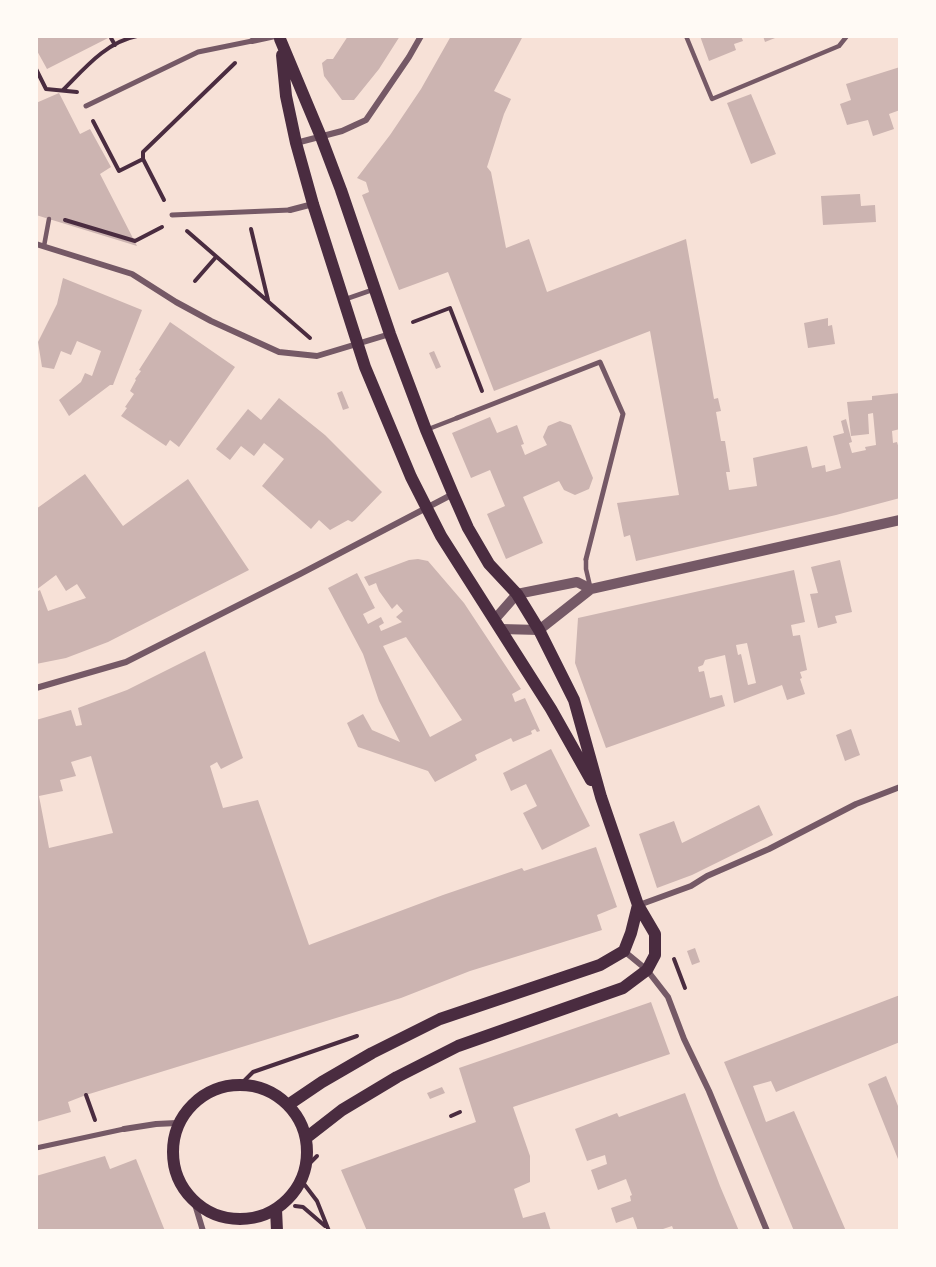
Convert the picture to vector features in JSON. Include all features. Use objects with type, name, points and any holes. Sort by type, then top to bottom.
[{"type":"main road","points":[[278,37],[321,137],[426,430],[468,528],[489,564],[517,594],[539,630],[574,700],[601,797],[638,905],[655,934],[655,955],[647,970],[623,988],[458,1046],[397,1077],[342,1110],[306,1138]]},
{"type":"main road","points":[[278,37],[286,96],[313,204],[365,367],[407,466],[441,536],[551,709],[601,797]]},
{"type":"main road","points":[[288,1105],[372,1053],[440,1020],[600,965],[624,951],[638,905]]},
{"type":"main road","points":[[240,1085],[267,1090],[288,1105],[296,1115],[306,1138],[306,1159],[301,1180],[293,1193],[279,1207],[253,1218],[233,1219],[206,1210],[194,1201],[181,1184],[174,1163],[177,1124],[191,1106],[204,1095],[220,1088],[240,1085]]},
{"type":"main road","points":[[277,1231],[279,1207]]},
{"type":"main road","points":[[233,1219],[242,1231]]},
{"type":"street","points":[[296,143],[342,131],[366,120],[421,36]]},
{"type":"street","points":[[86,105],[198,52],[278,37]]},
{"type":"street","points":[[172,215],[290,210],[313,204]]},
{"type":"street","points":[[36,244],[132,274],[202,316],[279,352],[317,357],[390,334]]},
{"type":"street","points":[[457,418],[600,362],[623,414],[586,559]]},
{"type":"street","points":[[36,688],[126,662],[453,494]]},
{"type":"street","points":[[591,589],[577,582],[517,594],[498,624],[539,630],[591,589],[900,520]]},
{"type":"street","points":[[638,905],[691,886],[707,876],[769,849],[856,804],[900,787]]},
{"type":"street","points":[[624,951],[647,970],[668,997],[684,1038],[710,1091],[767,1231]]},
{"type":"street","points":[[36,1148],[124,1129],[156,1124],[177,1124]]},
{"type":"street","points":[[194,1201],[203,1231]]},
{"type":"lane","points":[[686,36],[712,99],[839,46],[848,36]]},
{"type":"lane","points":[[44,246],[49,219]]},
{"type":"lane","points":[[343,300],[375,289]]},
{"type":"lane","points":[[426,430],[457,418]]},
{"type":"lane","points":[[586,559],[591,589]]},
{"type":"path","points":[[62,91],[103,51],[137,36]]},
{"type":"path","points":[[111,38],[115,45]]},
{"type":"path","points":[[101,136],[119,171],[143,159],[143,152],[253,46],[254,40]]},
{"type":"path","points":[[247,212],[268,301]]},
{"type":"path","points":[[58,217],[135,242]]},
{"type":"path","points":[[185,230],[310,338]]},
{"type":"path","points":[[195,281],[216,257]]},
{"type":"path","points":[[413,322],[450,308],[488,406]]},
{"type":"path","points":[[240,1085],[253,1072],[362,1034]]},
{"type":"path","points":[[87,1095],[100,1134]]},
{"type":"path","points":[[451,1116],[460,1112]]},
{"type":"path","points":[[301,1180],[317,1201],[329,1229]]},
{"type":"path","points":[[279,1207],[303,1207],[329,1229]]},
{"type":"building","points":[[36,36],[112,36],[47,69],[36,49]]},
{"type":"building","points":[[348,36],[400,36],[379,69],[354,100],[342,100],[324,76],[322,63],[327,59],[333,59]]},
{"type":"building","points":[[451,36],[523,36],[494,91],[511,99],[487,167],[491,172],[506,248],[529,239],[547,292],[686,239],[714,399],[718,398],[721,411],[716,412],[721,441],[725,441],[730,472],[726,472],[729,490],[757,486],[753,458],[807,446],[812,468],[825,465],[826,472],[841,468],[833,436],[844,433],[841,421],[846,419],[852,442],[849,443],[852,453],[876,445],[873,413],[868,414],[869,434],[851,436],[847,402],[872,400],[872,396],[900,393],[900,429],[892,431],[893,443],[897,442],[900,452],[900,498],[636,561],[630,535],[624,537],[617,503],[679,495],[650,331],[494,391],[448,272],[399,290],[362,195],[369,192],[366,182],[357,178],[421,89]]},
{"type":"building","points":[[700,36],[741,36],[743,41],[734,44],[736,50],[709,61]]},
{"type":"building","points":[[763,36],[780,36],[765,42]]},
{"type":"building","points":[[900,67],[900,110],[889,114],[894,129],[873,136],[868,120],[847,125],[840,104],[851,100],[846,84]]},
{"type":"building","points":[[59,93],[80,134],[90,129],[111,167],[100,174],[137,246],[36,215],[36,103]]},
{"type":"building","points":[[751,94],[776,154],[751,164],[727,103]]},
{"type":"building","points":[[860,194],[861,206],[875,205],[876,222],[823,225],[821,196]]},
{"type":"building","points":[[63,278],[142,310],[113,385],[69,416],[59,400],[81,382],[85,373],[92,376],[101,351],[77,341],[71,355],[61,351],[54,369],[42,367],[38,342],[57,304]]},
{"type":"building","points":[[828,318],[828,326],[832,325],[835,344],[808,348],[804,323]]},
{"type":"building","points":[[170,322],[235,367],[179,447],[170,440],[166,446],[121,416],[134,394],[130,391],[141,371],[139,370]]},
{"type":"building","points":[[434,351],[441,367],[436,369],[429,353]]},
{"type":"building","points":[[342,391],[349,408],[343,410],[337,393]]},
{"type":"building","points":[[279,398],[325,435],[382,492],[352,522],[348,520],[330,530],[319,520],[311,529],[262,486],[284,459],[264,443],[254,456],[241,446],[230,460],[216,449],[248,409],[261,420]]},
{"type":"building","points":[[490,417],[497,433],[517,425],[524,444],[521,445],[525,455],[547,445],[543,437],[548,426],[560,421],[571,425],[593,478],[589,489],[575,495],[564,490],[559,481],[523,497],[543,543],[506,559],[487,514],[505,506],[490,470],[471,478],[452,433]]},
{"type":"building","points":[[85,474],[123,526],[188,479],[249,570],[108,642],[66,658],[36,664],[36,592],[40,590],[48,611],[86,598],[77,584],[66,591],[56,575],[36,590],[36,509]]},
{"type":"building","points":[[409,560],[428,561],[464,603],[521,689],[512,694],[515,702],[525,698],[540,731],[537,732],[535,729],[531,731],[532,734],[513,742],[511,738],[475,755],[477,760],[435,782],[428,771],[358,747],[347,723],[363,714],[372,730],[400,742],[379,701],[363,654],[328,588],[357,573],[375,608],[363,614],[368,624],[381,617],[384,623],[379,626],[381,631],[402,622],[396,617],[403,611],[397,604],[392,609],[376,583],[369,586],[364,577]],"holes":[[[406,637],[462,720],[430,737],[383,646]]]},
{"type":"building","points":[[840,560],[852,612],[835,616],[837,623],[818,628],[810,594],[818,593],[811,567]]},
{"type":"building","points":[[794,570],[805,622],[791,625],[793,636],[800,635],[807,670],[800,672],[805,694],[787,700],[782,685],[734,703],[725,655],[705,660],[703,665],[698,667],[699,672],[704,671],[710,698],[722,695],[725,706],[606,748],[575,663],[578,618]],"holes":[[[747,643],[756,683],[748,685],[741,654],[738,655],[736,645]]]},
{"type":"building","points":[[205,651],[243,758],[221,769],[217,762],[210,766],[223,808],[258,800],[309,945],[522,868],[524,871],[596,847],[617,907],[597,915],[602,930],[470,971],[401,998],[86,1095],[68,1102],[71,1112],[36,1122],[36,720],[71,710],[76,726],[82,725],[78,708],[127,690]],"holes":[[[91,756],[113,833],[49,848],[39,796],[63,791],[60,780],[76,776],[71,762]]]},
{"type":"building","points":[[851,729],[860,755],[845,761],[836,735]]},
{"type":"building","points":[[551,749],[590,826],[542,850],[523,813],[537,806],[526,784],[511,791],[503,773]]},
{"type":"building","points":[[759,805],[773,835],[692,875],[657,888],[639,834],[674,821],[682,843]]},
{"type":"building","points":[[695,948],[700,962],[692,965],[687,951]]},
{"type":"building","points":[[900,995],[900,1042],[776,1092],[771,1081],[753,1086],[766,1122],[794,1111],[846,1231],[794,1231],[724,1062]]},
{"type":"building","points":[[651,1002],[670,1054],[513,1107],[530,1156],[530,1182],[514,1189],[523,1218],[545,1212],[551,1231],[367,1231],[341,1170],[476,1122],[459,1068]]},
{"type":"building","points":[[886,1076],[900,1111],[900,1164],[868,1084]]},
{"type":"building","points":[[442,1087],[445,1093],[430,1099],[427,1093]]},
{"type":"building","points":[[685,1093],[739,1231],[674,1231],[672,1226],[657,1231],[638,1231],[633,1217],[616,1223],[611,1208],[631,1201],[630,1196],[632,1195],[626,1179],[598,1190],[591,1170],[607,1164],[605,1155],[587,1161],[575,1129],[617,1113],[619,1117]]},
{"type":"building","points":[[105,1156],[110,1169],[136,1159],[165,1231],[36,1231],[36,1176]]}]
